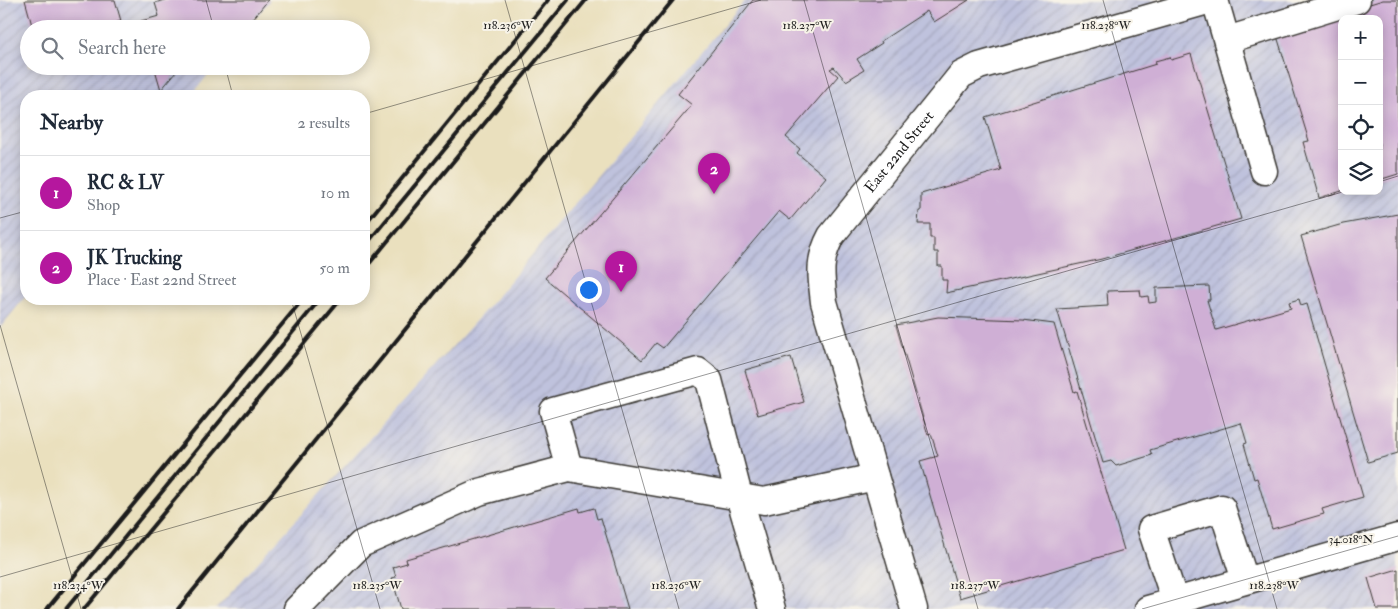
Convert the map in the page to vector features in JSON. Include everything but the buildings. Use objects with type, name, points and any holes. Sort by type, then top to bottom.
[{"type":"street","name":"East 22nd Street","points":[[914,609],[824,302],[821,273],[822,252],[831,236],[961,75],[979,66],[1211,0]]},
{"type":"street","points":[[1215,0],[1264,171]]},
{"type":"street","points":[[1227,40],[1357,0]]},
{"type":"street","points":[[569,468],[553,411],[698,371],[709,380],[739,496],[772,609]]},
{"type":"street","points":[[297,609],[361,544],[479,492],[569,468],[764,500],[839,487],[875,477]]},
{"type":"street","points":[[1175,600],[1151,529],[1222,508],[1245,580]]},
{"type":"street","points":[[1148,609],[1398,537]]},
{"type":"shaded area","points":[[0,0],[270,0],[253,20],[20,20],[20,75],[208,75],[196,90],[20,90],[20,303],[0,328]]},
{"type":"shaded area","points":[[745,0],[1398,0],[1398,609],[216,609],[490,305]]},
{"type":"railway","points":[[370,218],[548,0]]},
{"type":"railway","points":[[370,240],[568,0]]},
{"type":"railway","points":[[370,263],[586,0]]},
{"type":"railway","points":[[178,609],[673,0]]},
{"type":"railway","points":[[47,609],[298,305]]},
{"type":"railway","points":[[66,609],[315,305]]},
{"type":"railway","points":[[84,609],[336,305]]},
{"type":"place","name":"JK Trucking","points":[[714,194]]},
{"type":"place","name":"RC & LV","points":[[621,292]]}]
